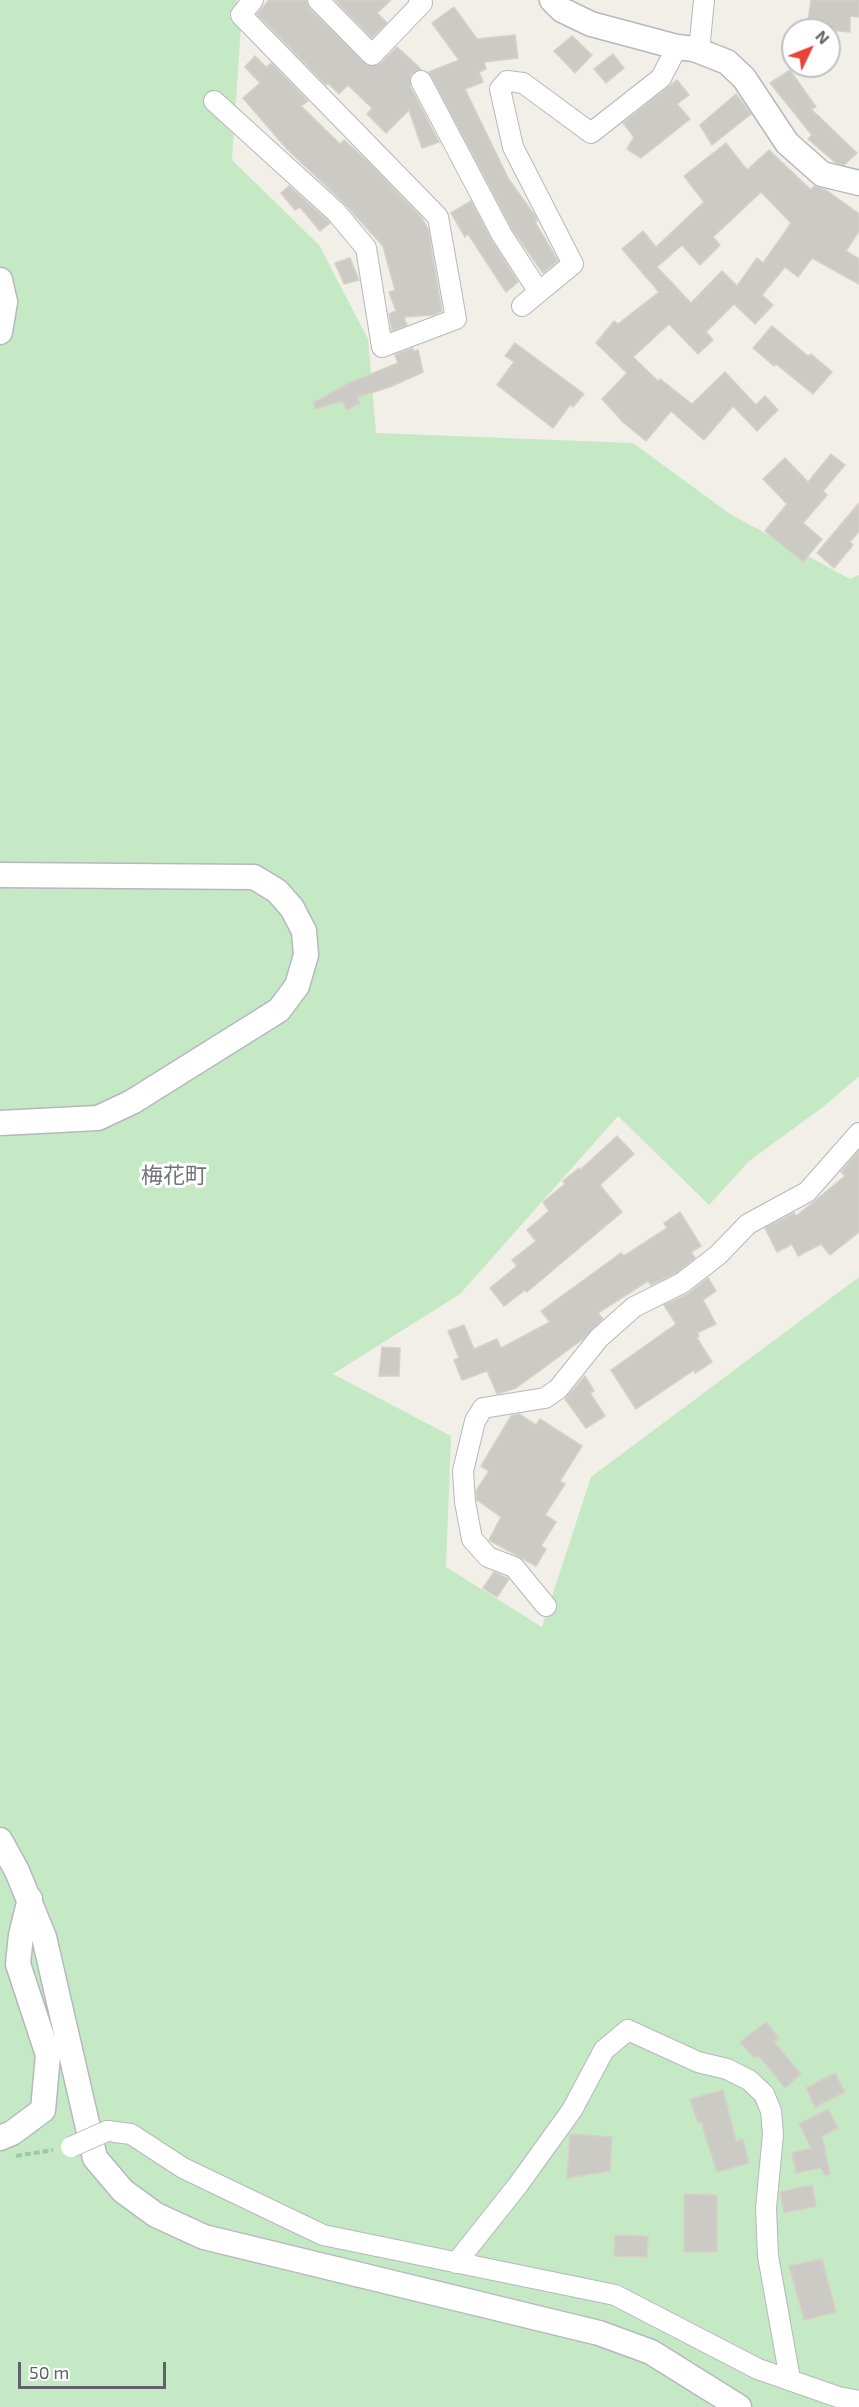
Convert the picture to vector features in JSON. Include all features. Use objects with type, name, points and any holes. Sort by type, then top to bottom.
[{"type":"street","points":[[214,101],[336,212],[366,248],[382,347],[456,319],[438,217],[241,15],[253,0]]},
{"type":"street","points":[[318,0],[372,56],[422,3],[419,0]]},
{"type":"street","points":[[552,0],[562,10],[591,24],[688,49],[727,62],[744,78],[787,143],[822,174],[859,196]]},
{"type":"street","points":[[522,306],[573,264],[513,147],[500,89],[507,81],[523,83],[591,133],[661,78],[688,49],[704,0]]},
{"type":"street","points":[[420,81],[502,235],[539,292]]},
{"type":"street","points":[[822,174],[859,183]]},
{"type":"street","points":[[0,280],[5,302],[0,332]]},
{"type":"street","points":[[0,875],[255,877],[277,891],[292,908],[304,931],[306,955],[297,986],[279,1010],[132,1102],[98,1118],[0,1123]]},
{"type":"street","points":[[546,1606],[514,1567],[488,1557],[472,1539],[465,1502],[463,1471],[475,1421],[483,1408],[545,1398],[558,1389],[599,1338],[634,1306],[682,1283],[718,1255],[748,1224],[807,1192],[859,1133]]},
{"type":"street","points":[[0,1840],[30,1899],[44,1937],[95,2158],[123,2191],[156,2215],[204,2237],[599,2333],[651,2352],[739,2407]]},
{"type":"street","points":[[0,2138],[12,2133],[43,2110],[48,2055],[18,1964],[21,1935],[30,1899]]},
{"type":"street","points":[[456,2263],[518,2185],[572,2110],[604,2050],[628,2030],[698,2062],[727,2069],[749,2080],[764,2094],[771,2111],[773,2134],[766,2208],[768,2256],[790,2379]]},
{"type":"street","points":[[71,2147],[107,2131],[131,2134],[183,2168],[323,2235],[615,2295],[758,2369],[838,2397],[859,2401]]},
{"type":"path","points":[[20,2151],[11,2157],[71,2147]]},
{"type":"green space","points":[[0,0],[236,0],[242,10],[232,160],[319,245],[368,339],[376,433],[633,443],[730,514],[850,579],[859,575],[859,1076],[823,1107],[749,1161],[709,1205],[618,1116],[460,1294],[333,1374],[451,1436],[446,1567],[542,1627],[591,1477],[859,1277],[859,2407],[0,2407]]},
{"type":"building","points":[[269,0],[306,0],[309,8],[368,66],[380,64],[397,47],[421,69],[411,74],[410,86],[439,142],[422,148],[409,110],[386,133],[367,114],[372,108],[348,85],[339,94],[328,83],[326,85],[257,14]]},
{"type":"building","points":[[335,0],[391,0],[377,13],[387,23],[372,38]]},
{"type":"building","points":[[811,0],[859,0],[859,17],[850,16],[850,32],[841,31],[841,18],[808,18]]},
{"type":"building","points":[[454,7],[477,39],[515,35],[518,58],[484,62],[486,69],[479,72],[483,82],[465,89],[508,178],[535,216],[537,220],[535,222],[558,261],[543,273],[512,229],[429,72],[459,60],[432,23]]},
{"type":"building","points":[[572,36],[592,55],[575,73],[554,51]]},
{"type":"building","points":[[613,54],[624,68],[606,83],[594,69]]},
{"type":"building","points":[[255,56],[266,67],[271,63],[308,101],[301,106],[340,144],[344,140],[366,160],[422,218],[428,229],[442,311],[433,315],[404,317],[407,325],[392,331],[389,314],[396,311],[389,292],[395,290],[383,246],[344,203],[287,149],[243,98],[260,83],[245,67]]},
{"type":"building","points":[[781,76],[781,78],[796,78],[816,107],[811,109],[857,153],[844,165],[836,163],[808,139],[812,135],[770,83]]},
{"type":"building","points":[[677,80],[689,95],[677,104],[690,119],[641,158],[627,149],[634,137],[623,123]]},
{"type":"building","points":[[736,94],[751,114],[712,145],[700,125]]},
{"type":"building","points":[[726,143],[747,170],[769,150],[811,190],[814,186],[826,190],[859,214],[859,231],[846,251],[859,259],[859,284],[812,258],[798,277],[785,267],[762,295],[773,305],[755,324],[734,304],[706,332],[713,340],[698,354],[669,324],[633,357],[658,381],[660,379],[692,404],[725,372],[756,405],[765,396],[778,410],[757,431],[733,406],[704,440],[671,411],[646,441],[624,423],[602,399],[627,373],[596,343],[614,321],[618,324],[659,292],[622,249],[643,231],[656,247],[704,202],[684,176]],"holes":[[[761,192],[791,223],[763,263],[757,258],[737,286],[722,271],[691,303],[657,267],[682,245],[700,265],[720,245],[713,237]]]},
{"type":"building","points":[[289,186],[330,223],[320,231],[300,207],[295,210],[281,193]]},
{"type":"building","points":[[471,201],[492,241],[518,282],[506,292],[468,234],[465,237],[451,213]]},
{"type":"building","points":[[350,258],[359,280],[344,284],[335,263]]},
{"type":"building","points":[[772,326],[808,356],[811,354],[832,372],[813,394],[753,348]]},
{"type":"building","points":[[515,343],[584,394],[573,407],[570,405],[553,428],[497,385],[514,362],[505,356]]},
{"type":"building","points":[[413,348],[413,351],[418,350],[423,372],[390,387],[357,397],[360,403],[347,410],[342,401],[316,409],[313,403],[349,383],[398,363],[395,355]]},
{"type":"building","points":[[831,454],[845,465],[823,491],[827,495],[803,523],[822,539],[803,562],[765,531],[787,504],[763,479],[785,458],[808,482]]},
{"type":"building","points":[[859,503],[859,531],[850,542],[853,545],[834,568],[817,553]]},
{"type":"building","points":[[617,1136],[634,1154],[600,1185],[622,1212],[527,1292],[525,1290],[504,1306],[490,1288],[517,1266],[512,1260],[536,1241],[527,1230],[549,1211],[543,1202],[565,1184],[563,1181],[579,1168],[580,1170]]},
{"type":"building","points":[[859,1151],[859,1232],[830,1255],[821,1244],[798,1256],[792,1244],[777,1252],[765,1228],[794,1213],[796,1216],[816,1200],[845,1176],[841,1172]]},
{"type":"building","points":[[680,1212],[701,1246],[691,1252],[695,1258],[676,1273],[651,1285],[648,1281],[598,1313],[603,1319],[583,1339],[516,1388],[497,1394],[487,1371],[462,1380],[454,1360],[459,1358],[448,1331],[464,1325],[474,1349],[497,1339],[501,1348],[550,1322],[541,1311],[621,1253],[624,1256],[667,1228],[664,1223]]},
{"type":"building","points":[[708,1278],[716,1291],[703,1300],[716,1324],[697,1333],[699,1336],[697,1338],[712,1362],[695,1373],[694,1370],[636,1409],[611,1370],[676,1324],[664,1305],[688,1294]]},
{"type":"building","points":[[382,1347],[400,1348],[399,1376],[379,1376]]},
{"type":"building","points":[[585,1376],[594,1391],[590,1393],[605,1416],[586,1428],[565,1399]]},
{"type":"building","points":[[519,1414],[536,1425],[540,1419],[582,1446],[560,1481],[565,1484],[545,1515],[556,1522],[541,1546],[546,1549],[536,1566],[489,1540],[501,1517],[477,1500],[476,1491],[489,1471],[481,1466],[511,1416]]},
{"type":"building","points":[[494,1572],[509,1579],[497,1597],[483,1588]]},
{"type":"building","points":[[766,2022],[779,2038],[774,2042],[801,2074],[785,2088],[758,2055],[754,2058],[740,2042]]},
{"type":"building","points":[[835,2073],[845,2092],[815,2107],[806,2088]]},
{"type":"building","points":[[723,2090],[736,2141],[743,2139],[749,2163],[717,2172],[701,2122],[698,2123],[690,2099]]},
{"type":"building","points":[[828,2109],[838,2128],[822,2136],[830,2174],[825,2176],[821,2168],[796,2173],[792,2153],[811,2148],[799,2124]]},
{"type":"building","points":[[570,2134],[612,2137],[610,2171],[567,2178]]},
{"type":"building","points":[[812,2185],[816,2206],[784,2213],[780,2192]]},
{"type":"building","points":[[684,2194],[717,2195],[717,2252],[684,2252]]},
{"type":"building","points":[[615,2235],[648,2236],[647,2257],[614,2256]]},
{"type":"building","points":[[822,2259],[836,2312],[804,2320],[789,2266]]},
{"type":"district","name":"梅花町","points":[[174,1176]]}]
